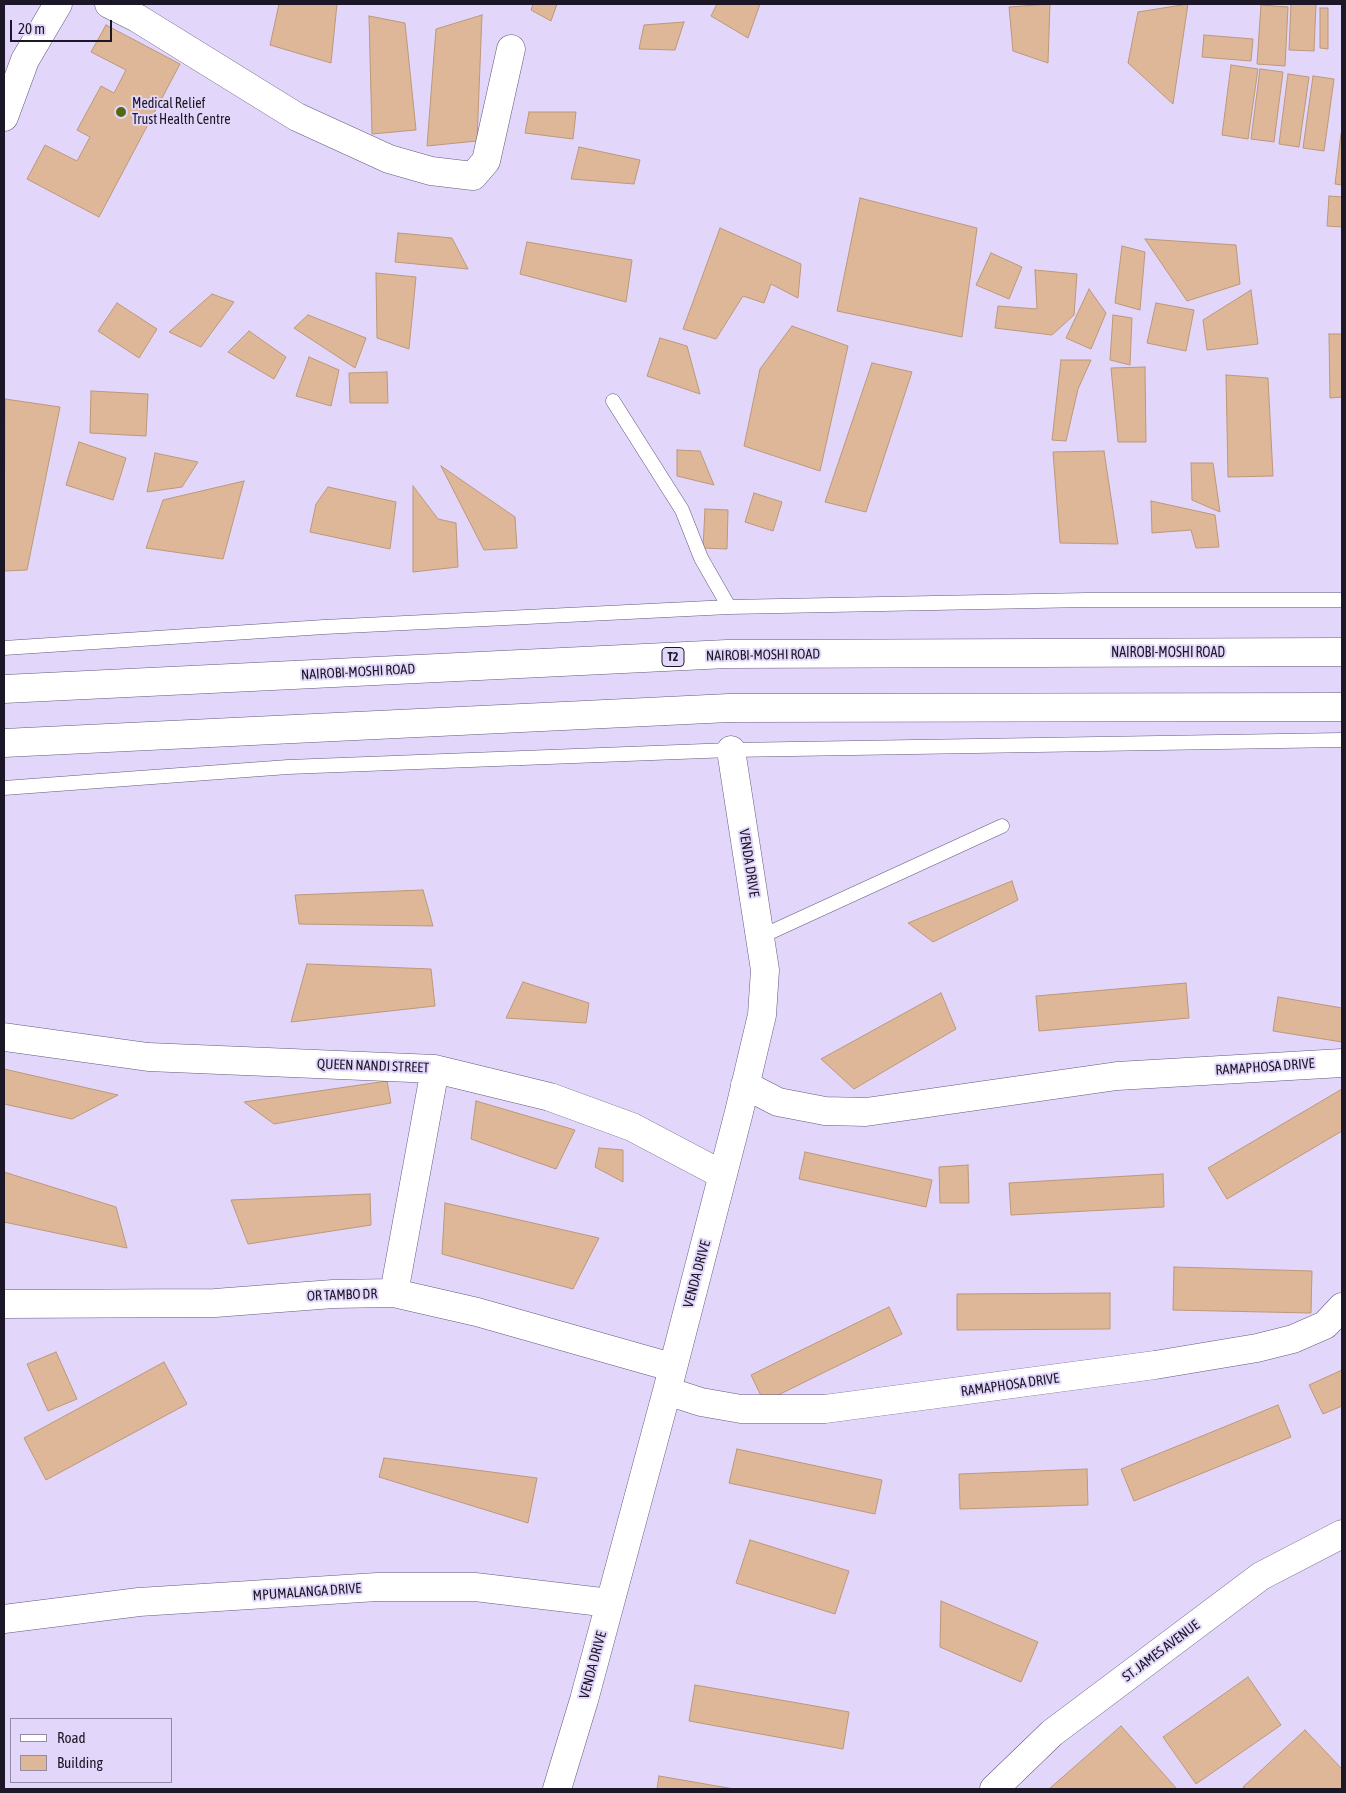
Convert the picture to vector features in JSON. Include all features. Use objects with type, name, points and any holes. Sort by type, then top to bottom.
[{"type":"main road","points":[[4,117],[25,60],[58,4]]},
{"type":"main road","points":[[109,4],[137,18],[296,117],[389,159],[431,171],[473,176],[486,162],[511,49]]},
{"type":"main road","name":"NAIROBI-MOSHI ROAD","points":[[4,689],[727,654],[1342,652]]},
{"type":"main road","points":[[4,742],[728,708],[1342,706]]},
{"type":"main road","name":"VENDA DRIVE","points":[[557,1789],[610,1603],[723,1176],[762,1015],[765,970],[731,750]]},
{"type":"main road","name":"QUEEN NANDI STREET","points":[[4,1037],[148,1057],[435,1069],[550,1097],[632,1126],[723,1176]]},
{"type":"main road","name":"RAMAPHOSA DRIVE","points":[[745,1085],[778,1102],[825,1111],[866,1112],[1117,1076],[1342,1063]]},
{"type":"main road","points":[[394,1293],[435,1069]]},
{"type":"main road","name":"OR TAMBO DR","points":[[4,1304],[215,1303],[333,1294],[394,1293],[458,1308],[669,1379]]},
{"type":"main road","name":"RAMAPHOSA DRIVE","points":[[669,1379],[701,1402],[742,1409],[825,1409],[1155,1365],[1257,1348],[1293,1339],[1325,1325],[1342,1307]]},
{"type":"main road","name":"ST. JAMES AVENUE","points":[[994,1789],[1052,1733],[1261,1576],[1342,1534]]},
{"type":"main road","name":"MPUMALANGA DRIVE","points":[[4,1620],[139,1602],[377,1587],[475,1587],[610,1603]]},
{"type":"lane","points":[[613,401],[682,510],[701,558],[729,607]]},
{"type":"lane","points":[[4,648],[324,627],[729,607],[1087,600],[1342,600]]},
{"type":"lane","points":[[4,788],[288,767],[731,750],[1342,740]]},
{"type":"lane","points":[[760,937],[1002,826]]},
{"type":"building","points":[[279,4],[337,4],[331,63],[270,45]]},
{"type":"building","points":[[533,4],[557,4],[551,21],[531,10]]},
{"type":"building","points":[[717,4],[760,4],[748,38],[711,16]]},
{"type":"building","points":[[1050,4],[1048,63],[1013,51],[1009,7]]},
{"type":"building","points":[[1188,4],[1173,104],[1128,63],[1138,12]]},
{"type":"building","points":[[1291,4],[1316,4],[1314,51],[1289,50]]},
{"type":"building","points":[[1261,5],[1288,7],[1285,66],[1257,64]]},
{"type":"building","points":[[1320,8],[1328,8],[1328,49],[1320,48]]},
{"type":"building","points":[[482,15],[477,141],[427,146],[436,29]]},
{"type":"building","points":[[369,16],[405,23],[416,130],[372,134]]},
{"type":"building","points":[[684,22],[675,50],[639,49],[644,25]]},
{"type":"building","name":"Medical Relief Trust Health Centre","points":[[106,25],[180,64],[99,217],[27,179],[45,145],[77,161],[90,137],[77,130],[101,86],[114,93],[126,70],[91,52]]},
{"type":"building","points":[[1204,35],[1253,39],[1251,61],[1202,57]]},
{"type":"building","points":[[1231,65],[1258,69],[1248,139],[1222,135]]},
{"type":"building","points":[[1260,69],[1283,72],[1274,142],[1251,139]]},
{"type":"building","points":[[1288,74],[1309,77],[1299,147],[1279,144]]},
{"type":"building","points":[[1313,76],[1334,79],[1324,151],[1303,148]]},
{"type":"building","points":[[529,112],[576,112],[573,139],[525,133]]},
{"type":"building","points":[[1342,134],[1342,185],[1335,184]]},
{"type":"building","points":[[579,147],[640,160],[634,184],[571,179]]},
{"type":"building","points":[[1329,196],[1342,197],[1342,227],[1327,226]]},
{"type":"building","points":[[860,198],[977,228],[962,337],[837,311]]},
{"type":"building","points":[[720,228],[801,264],[798,298],[771,284],[764,303],[743,296],[716,339],[683,329]]},
{"type":"building","points":[[398,233],[452,238],[468,269],[395,262]]},
{"type":"building","points":[[1145,239],[1236,245],[1240,284],[1187,301]]},
{"type":"building","points":[[527,242],[632,260],[626,302],[520,274]]},
{"type":"building","points":[[1122,246],[1145,252],[1140,310],[1115,303]]},
{"type":"building","points":[[991,253],[1022,267],[1009,299],[976,285]]},
{"type":"building","points":[[1035,270],[1077,274],[1074,315],[1052,335],[995,328],[998,306],[1037,309]]},
{"type":"building","points":[[376,273],[416,277],[409,349],[377,338]]},
{"type":"building","points":[[1089,289],[1106,313],[1091,349],[1066,338]]},
{"type":"building","points":[[1251,290],[1258,344],[1207,350],[1203,320]]},
{"type":"building","points":[[212,294],[234,302],[201,347],[169,332]]},
{"type":"building","points":[[117,303],[157,329],[139,358],[98,331]]},
{"type":"building","points":[[1156,303],[1194,310],[1186,351],[1147,343]]},
{"type":"building","points":[[308,315],[366,338],[355,368],[294,328]]},
{"type":"building","points":[[1113,315],[1132,318],[1130,365],[1110,360]]},
{"type":"building","points":[[792,326],[848,346],[820,471],[744,446],[760,369]]},
{"type":"building","points":[[249,331],[286,357],[274,379],[228,352]]},
{"type":"building","points":[[1329,334],[1342,334],[1342,397],[1330,398]]},
{"type":"building","points":[[660,338],[687,346],[700,394],[647,376]]},
{"type":"building","points":[[309,357],[339,370],[331,406],[296,396]]},
{"type":"building","points":[[1061,360],[1091,360],[1078,389],[1066,441],[1052,440]]},
{"type":"building","points":[[872,363],[912,372],[866,512],[825,502]]},
{"type":"building","points":[[1145,367],[1146,442],[1118,442],[1111,368]]},
{"type":"building","points":[[387,372],[388,403],[350,403],[349,373]]},
{"type":"building","points":[[1226,375],[1268,378],[1273,476],[1228,477]]},
{"type":"building","points":[[91,391],[148,394],[146,436],[90,433]]},
{"type":"building","points":[[5,399],[60,407],[27,570],[4,571]]},
{"type":"building","points":[[79,442],[126,458],[113,500],[66,485]]},
{"type":"building","points":[[677,450],[700,451],[714,485],[677,476]]},
{"type":"building","points":[[1104,451],[1118,544],[1060,543],[1053,452]]},
{"type":"building","points":[[155,453],[198,462],[182,487],[147,492]]},
{"type":"building","points":[[1191,463],[1213,463],[1220,512],[1192,500]]},
{"type":"building","points":[[441,466],[515,517],[517,548],[484,550]]},
{"type":"building","points":[[244,481],[223,559],[146,548],[163,500]]},
{"type":"building","points":[[413,486],[438,519],[456,523],[458,567],[413,572]]},
{"type":"building","points":[[328,487],[396,502],[390,549],[310,532],[316,504]]},
{"type":"building","points":[[754,493],[782,502],[773,531],[745,522]]},
{"type":"building","points":[[1151,501],[1215,515],[1219,547],[1196,548],[1191,530],[1152,533]]},
{"type":"building","points":[[705,509],[728,510],[727,549],[703,548]]},
{"type":"building","points":[[1012,881],[1018,900],[933,942],[908,923]]},
{"type":"building","points":[[423,890],[433,926],[299,924],[295,895]]},
{"type":"building","points":[[307,964],[431,969],[435,1006],[291,1022]]},
{"type":"building","points":[[523,982],[589,1003],[586,1023],[506,1018]]},
{"type":"building","points":[[1186,983],[1189,1018],[1039,1031],[1036,996]]},
{"type":"building","points":[[941,993],[956,1029],[854,1089],[821,1059]]},
{"type":"building","points":[[1278,997],[1342,1008],[1342,1042],[1273,1031]]},
{"type":"building","points":[[4,1069],[118,1095],[72,1119],[4,1104]]},
{"type":"building","points":[[387,1081],[391,1103],[274,1124],[244,1102]]},
{"type":"building","points":[[1342,1089],[1342,1131],[1227,1199],[1208,1168]]},
{"type":"building","points":[[476,1101],[575,1130],[556,1169],[471,1139]]},
{"type":"building","points":[[599,1148],[623,1150],[623,1182],[595,1167]]},
{"type":"building","points":[[805,1152],[932,1180],[926,1207],[799,1179]]},
{"type":"building","points":[[968,1165],[969,1203],[940,1203],[939,1167]]},
{"type":"building","points":[[4,1172],[116,1207],[127,1248],[4,1222]]},
{"type":"building","points":[[1163,1174],[1164,1207],[1011,1215],[1009,1183]]},
{"type":"building","points":[[370,1194],[371,1225],[248,1244],[231,1200]]},
{"type":"building","points":[[445,1203],[599,1238],[573,1289],[442,1254]]},
{"type":"building","points":[[1174,1267],[1312,1271],[1311,1313],[1173,1310]]},
{"type":"building","points":[[1110,1293],[1110,1329],[957,1330],[957,1294]]},
{"type":"building","points":[[889,1307],[902,1334],[764,1402],[751,1375]]},
{"type":"building","points":[[56,1352],[77,1399],[48,1411],[27,1364]]},
{"type":"building","points":[[164,1362],[187,1404],[46,1480],[24,1438]]},
{"type":"building","points":[[1342,1370],[1342,1406],[1323,1414],[1309,1385]]},
{"type":"building","points":[[1278,1405],[1291,1437],[1134,1501],[1121,1469]]},
{"type":"building","points":[[737,1449],[882,1480],[875,1514],[729,1483]]},
{"type":"building","points":[[384,1458],[537,1478],[528,1523],[379,1477]]},
{"type":"building","points":[[1087,1469],[1088,1505],[960,1509],[959,1474]]},
{"type":"building","points":[[750,1540],[849,1571],[835,1614],[736,1583]]},
{"type":"building","points":[[941,1601],[1038,1642],[1021,1682],[940,1647]]},
{"type":"building","points":[[1248,1677],[1281,1725],[1196,1784],[1163,1737]]},
{"type":"building","points":[[695,1685],[849,1712],[843,1749],[689,1721]]},
{"type":"building","points":[[1121,1726],[1177,1789],[1049,1789]]},
{"type":"building","points":[[1305,1730],[1342,1769],[1342,1789],[1246,1789],[1243,1787]]},
{"type":"building","points":[[659,1776],[734,1789],[657,1789]]},
{"type":"place","name":"Medical Relief Trust Health Centre","points":[[121,112]]}]
